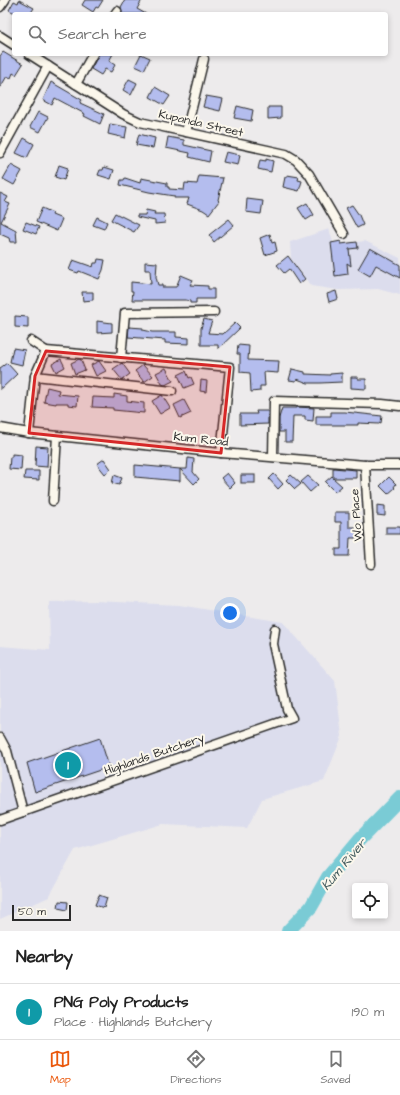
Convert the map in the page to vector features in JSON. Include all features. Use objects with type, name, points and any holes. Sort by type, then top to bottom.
[{"type":"street","points":[[0,7],[5,0]]},
{"type":"street","points":[[0,36],[12,44]]},
{"type":"street","name":"Kupanda Street","points":[[32,56],[123,114],[140,122],[286,154],[296,160],[309,174],[344,234]]},
{"type":"street","points":[[76,84],[92,56]]},
{"type":"street","points":[[186,132],[204,59]]},
{"type":"street","points":[[0,153],[48,66]]},
{"type":"street","points":[[121,358],[124,313],[214,312]]},
{"type":"street","points":[[30,341],[46,351],[230,367],[221,453]]},
{"type":"street","points":[[29,433],[35,376],[46,351]]},
{"type":"street","points":[[35,376],[172,390]]},
{"type":"street","points":[[273,457],[274,401],[382,404],[400,406]]},
{"type":"street","name":"Kum Road","points":[[0,428],[29,433],[221,453],[365,465],[400,465]]},
{"type":"street","points":[[53,501],[57,436]]},
{"type":"street","name":"Wo Place","points":[[365,465],[371,564]]},
{"type":"street","name":"Highlands Butchery","points":[[0,820],[292,718],[287,709],[273,644],[275,629]]},
{"type":"street","points":[[0,738],[7,751],[23,812]]},
{"type":"highlighted area","points":[[46,351],[230,367],[221,453],[29,433],[35,376]]},
{"type":"shaded area","points":[[329,229],[334,245],[365,241],[400,258],[400,295],[378,289],[338,290],[311,286],[291,259],[290,242]]},
{"type":"shaded area","points":[[95,601],[179,605],[283,622],[335,681],[342,736],[324,781],[262,799],[247,828],[163,824],[75,850],[49,897],[0,919],[0,646],[50,650],[49,602]]},
{"type":"building","points":[[19,0],[34,8],[31,12],[13,12],[9,10],[14,1],[18,3]]},
{"type":"building","points":[[85,0],[103,0],[98,8],[96,7],[93,12],[82,5]]},
{"type":"building","points":[[125,0],[142,0],[137,9],[142,12],[122,12],[121,7]]},
{"type":"building","points":[[3,52],[23,64],[16,75],[13,73],[11,78],[7,76],[0,88],[0,56]]},
{"type":"building","points":[[98,56],[112,56],[109,61],[115,65],[111,72],[105,69],[101,75],[91,69]]},
{"type":"building","points":[[140,56],[150,58],[144,70],[135,66]]},
{"type":"building","points":[[129,79],[137,83],[131,95],[123,90]]},
{"type":"building","points":[[51,82],[82,100],[80,103],[104,114],[100,124],[55,98],[52,105],[43,100]]},
{"type":"building","points":[[155,87],[170,96],[164,105],[150,97]]},
{"type":"building","points":[[206,96],[223,99],[220,111],[203,107]]},
{"type":"building","points":[[237,106],[253,110],[251,121],[234,118]]},
{"type":"building","points":[[268,107],[281,107],[281,118],[268,119]]},
{"type":"building","points":[[38,112],[48,117],[40,132],[30,127]]},
{"type":"building","points":[[110,124],[127,127],[125,138],[108,134]]},
{"type":"building","points":[[139,134],[155,138],[153,148],[136,145]]},
{"type":"building","points":[[168,137],[184,140],[184,145],[211,151],[209,162],[189,157],[190,153],[166,148]]},
{"type":"building","points":[[24,138],[34,144],[27,158],[16,153]]},
{"type":"building","points":[[226,152],[240,155],[238,165],[223,162]]},
{"type":"building","points":[[266,159],[273,161],[271,172],[258,169],[260,160],[266,161]]},
{"type":"building","points":[[11,165],[22,171],[14,185],[3,179]]},
{"type":"building","points":[[59,165],[68,168],[64,180],[55,177]]},
{"type":"building","points":[[104,167],[114,170],[111,179],[98,175],[100,170],[103,170]]},
{"type":"building","points":[[287,175],[299,177],[298,180],[302,181],[299,191],[283,187],[285,177],[287,177]]},
{"type":"building","points":[[199,176],[223,178],[219,201],[209,214],[187,204],[189,198],[174,198],[174,196],[120,185],[121,180],[124,180],[125,178],[140,183],[141,178],[167,183],[167,187],[169,187],[169,189],[184,190],[185,183],[197,184]]},
{"type":"building","points":[[0,193],[8,197],[5,202],[10,204],[1,222],[16,230],[17,242],[10,242],[9,238],[0,234]]},
{"type":"building","points":[[247,199],[263,201],[261,214],[246,212]]},
{"type":"building","points":[[307,203],[314,215],[306,220],[298,208]]},
{"type":"building","points":[[352,205],[359,215],[363,225],[357,228],[346,208]]},
{"type":"building","points":[[42,208],[53,213],[52,215],[62,219],[57,231],[36,222]]},
{"type":"building","points":[[146,210],[155,212],[154,214],[164,214],[165,223],[155,224],[155,221],[137,217],[137,215],[145,215]]},
{"type":"building","points":[[115,213],[139,225],[134,232],[111,220]]},
{"type":"building","points":[[97,217],[107,222],[104,229],[93,225]]},
{"type":"building","points":[[229,219],[234,225],[214,242],[209,235]]},
{"type":"building","points":[[26,222],[39,227],[36,234],[23,229]]},
{"type":"building","points":[[270,234],[272,243],[275,242],[277,251],[265,255],[260,238]]},
{"type":"building","points":[[341,241],[341,244],[357,242],[358,248],[349,249],[351,266],[347,263],[348,274],[335,276],[331,243]]},
{"type":"building","points":[[370,248],[400,265],[400,278],[376,265],[370,276],[358,269]]},
{"type":"building","points":[[288,256],[305,279],[299,284],[289,269],[284,273],[277,265]]},
{"type":"building","points":[[98,259],[105,260],[99,279],[79,271],[78,273],[69,270],[73,260],[93,267],[94,263],[97,263]]},
{"type":"building","points":[[145,262],[157,263],[156,277],[158,285],[162,285],[162,287],[176,287],[181,275],[193,280],[190,285],[208,286],[208,289],[214,289],[214,299],[196,299],[196,303],[190,303],[190,301],[186,300],[132,300],[133,291],[131,291],[131,282],[151,284],[150,270],[145,270]]},
{"type":"building","points":[[336,291],[338,299],[329,302],[327,294]]},
{"type":"building","points":[[82,292],[93,292],[93,300],[83,301]]},
{"type":"building","points":[[15,316],[28,317],[28,328],[15,327]]},
{"type":"building","points":[[204,319],[212,321],[208,333],[223,334],[235,323],[240,328],[218,349],[218,345],[201,345],[201,328]]},
{"type":"building","points":[[97,321],[112,323],[112,332],[97,333]]},
{"type":"building","points":[[129,327],[143,328],[143,330],[152,332],[176,332],[176,337],[189,338],[189,344],[165,343],[165,340],[128,337]]},
{"type":"building","points":[[238,345],[249,346],[248,360],[279,361],[278,373],[264,372],[265,386],[260,386],[260,391],[251,392],[250,373],[240,372],[240,354],[237,354]]},
{"type":"building","points":[[13,348],[25,350],[22,365],[10,362]]},
{"type":"building","points":[[61,359],[65,367],[56,372],[52,364]]},
{"type":"building","points":[[79,359],[81,360],[85,370],[75,374],[71,363]]},
{"type":"building","points":[[99,361],[106,371],[96,376],[91,365]]},
{"type":"building","points":[[7,363],[17,374],[0,390],[0,368]]},
{"type":"building","points":[[122,363],[130,374],[122,380],[113,369]]},
{"type":"building","points":[[143,365],[153,376],[144,382],[135,371]]},
{"type":"building","points":[[166,368],[173,381],[165,385],[162,384],[156,373]]},
{"type":"building","points":[[292,369],[305,372],[305,374],[330,375],[342,373],[342,382],[308,383],[297,379],[296,381],[289,380]]},
{"type":"building","points":[[186,371],[194,384],[184,388],[178,375]]},
{"type":"building","points":[[351,377],[366,379],[366,389],[351,388]]},
{"type":"building","points":[[201,380],[207,381],[206,392],[200,391]]},
{"type":"building","points":[[47,387],[59,390],[58,394],[78,396],[77,406],[68,405],[68,403],[56,404],[44,402]]},
{"type":"building","points":[[114,394],[127,396],[127,401],[144,403],[144,413],[113,410],[113,408],[92,407],[93,397],[114,398]]},
{"type":"building","points":[[162,395],[170,408],[160,414],[152,401]]},
{"type":"building","points":[[184,400],[191,413],[180,418],[174,405]]},
{"type":"building","points":[[282,408],[314,408],[313,421],[305,420],[305,416],[293,416],[292,442],[285,442],[285,432],[279,432],[279,418]]},
{"type":"building","points":[[256,411],[268,411],[268,424],[240,425],[240,414],[257,414]]},
{"type":"building","points":[[331,412],[382,416],[381,423],[358,423],[358,425],[316,425],[316,416],[331,416]]},
{"type":"building","points":[[36,446],[48,447],[47,467],[35,466]]},
{"type":"building","points":[[12,454],[22,455],[21,470],[9,469],[10,457],[12,457]]},
{"type":"building","points":[[188,458],[194,459],[193,472],[199,479],[194,484],[180,469],[187,469]]},
{"type":"building","points":[[104,459],[111,469],[105,474],[97,464]]},
{"type":"building","points":[[135,465],[180,469],[180,481],[135,477]]},
{"type":"building","points":[[333,468],[356,470],[356,478],[333,478],[342,486],[335,492],[325,482],[332,476],[333,477]]},
{"type":"building","points":[[25,471],[39,471],[39,480],[24,479]]},
{"type":"building","points":[[227,473],[235,483],[230,488],[221,478]]},
{"type":"building","points":[[274,474],[283,484],[278,489],[269,479]]},
{"type":"building","points":[[114,475],[122,478],[119,485],[112,483]]},
{"type":"building","points":[[241,475],[255,475],[255,483],[241,483]]},
{"type":"building","points":[[291,475],[301,484],[295,489],[286,480]]},
{"type":"building","points":[[308,476],[318,485],[310,492],[301,482]]},
{"type":"building","points":[[389,477],[396,484],[394,487],[395,488],[388,494],[380,486]]},
{"type":"building","points":[[377,505],[385,506],[385,516],[377,515]]},
{"type":"building","points":[[335,512],[349,512],[349,527],[355,527],[355,531],[357,531],[357,538],[350,538],[349,556],[336,556],[336,549],[341,549],[341,522],[335,522]]},
{"type":"building","points":[[386,527],[400,527],[400,534],[386,534]]},
{"type":"building","points":[[100,738],[109,767],[35,792],[27,763]]},
{"type":"building","points":[[99,895],[107,898],[104,908],[95,905]]},
{"type":"building","points":[[59,901],[68,902],[67,910],[58,908]]},
{"type":"waterway","name":"Kum River","points":[[288,931],[311,907],[328,877],[359,840],[400,798]]},
{"type":"place","name":"PNG Poly Products","points":[[68,765]]}]
